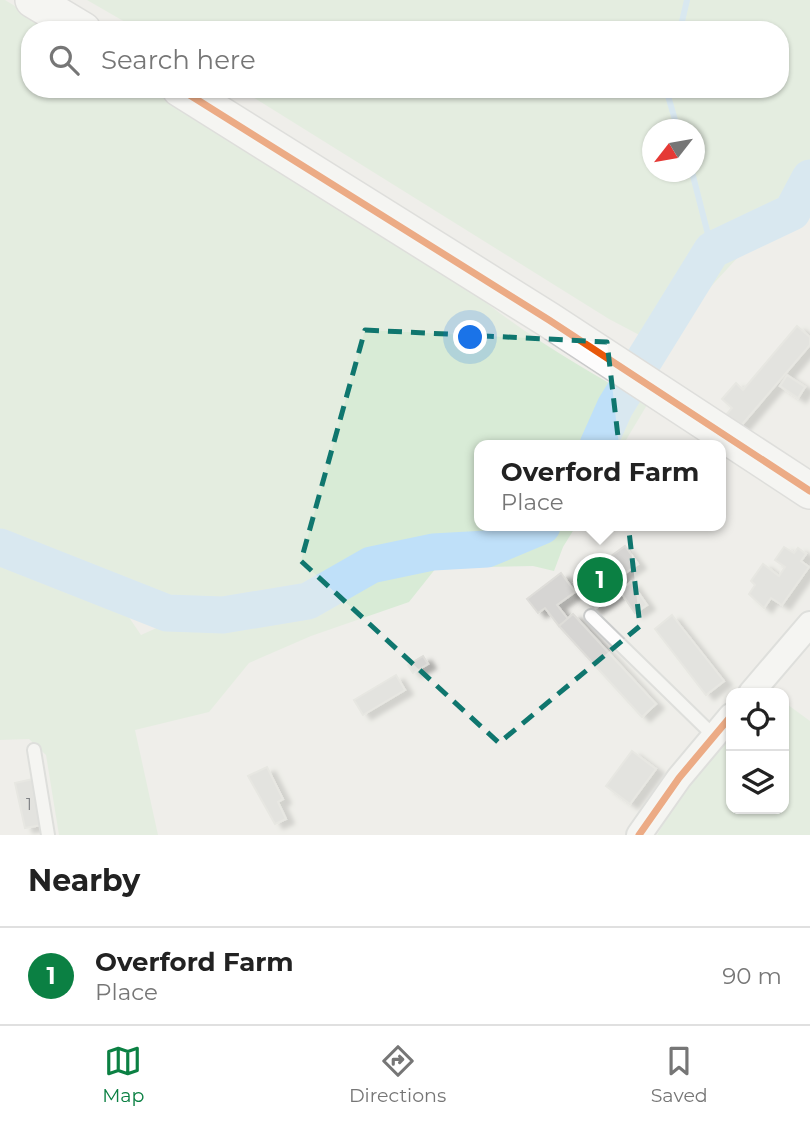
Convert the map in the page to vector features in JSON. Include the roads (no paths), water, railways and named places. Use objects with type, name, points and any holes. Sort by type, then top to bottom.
[{"type":"street","points":[[33,0],[68,21]]},
{"type":"street","points":[[194,98],[620,366],[810,491]]},
{"type":"street","points":[[755,688],[810,624]]},
{"type":"street","points":[[639,835],[680,778],[726,722]]},
{"type":"lane","points":[[591,616],[714,736]]},
{"type":"lane","points":[[34,750],[48,835]]},
{"type":"waterway","points":[[682,21],[687,0]]},
{"type":"waterway","points":[[669,98],[675,119]]},
{"type":"waterway","points":[[600,440],[615,407],[712,250],[792,212],[810,178]]},
{"type":"waterway","points":[[695,182],[712,250]]},
{"type":"waterway","points":[[0,547],[167,613],[223,615],[308,601],[371,565],[433,552],[487,549],[530,531]]},
{"type":"place","name":"Overford Farm","points":[[600,580]]}]
